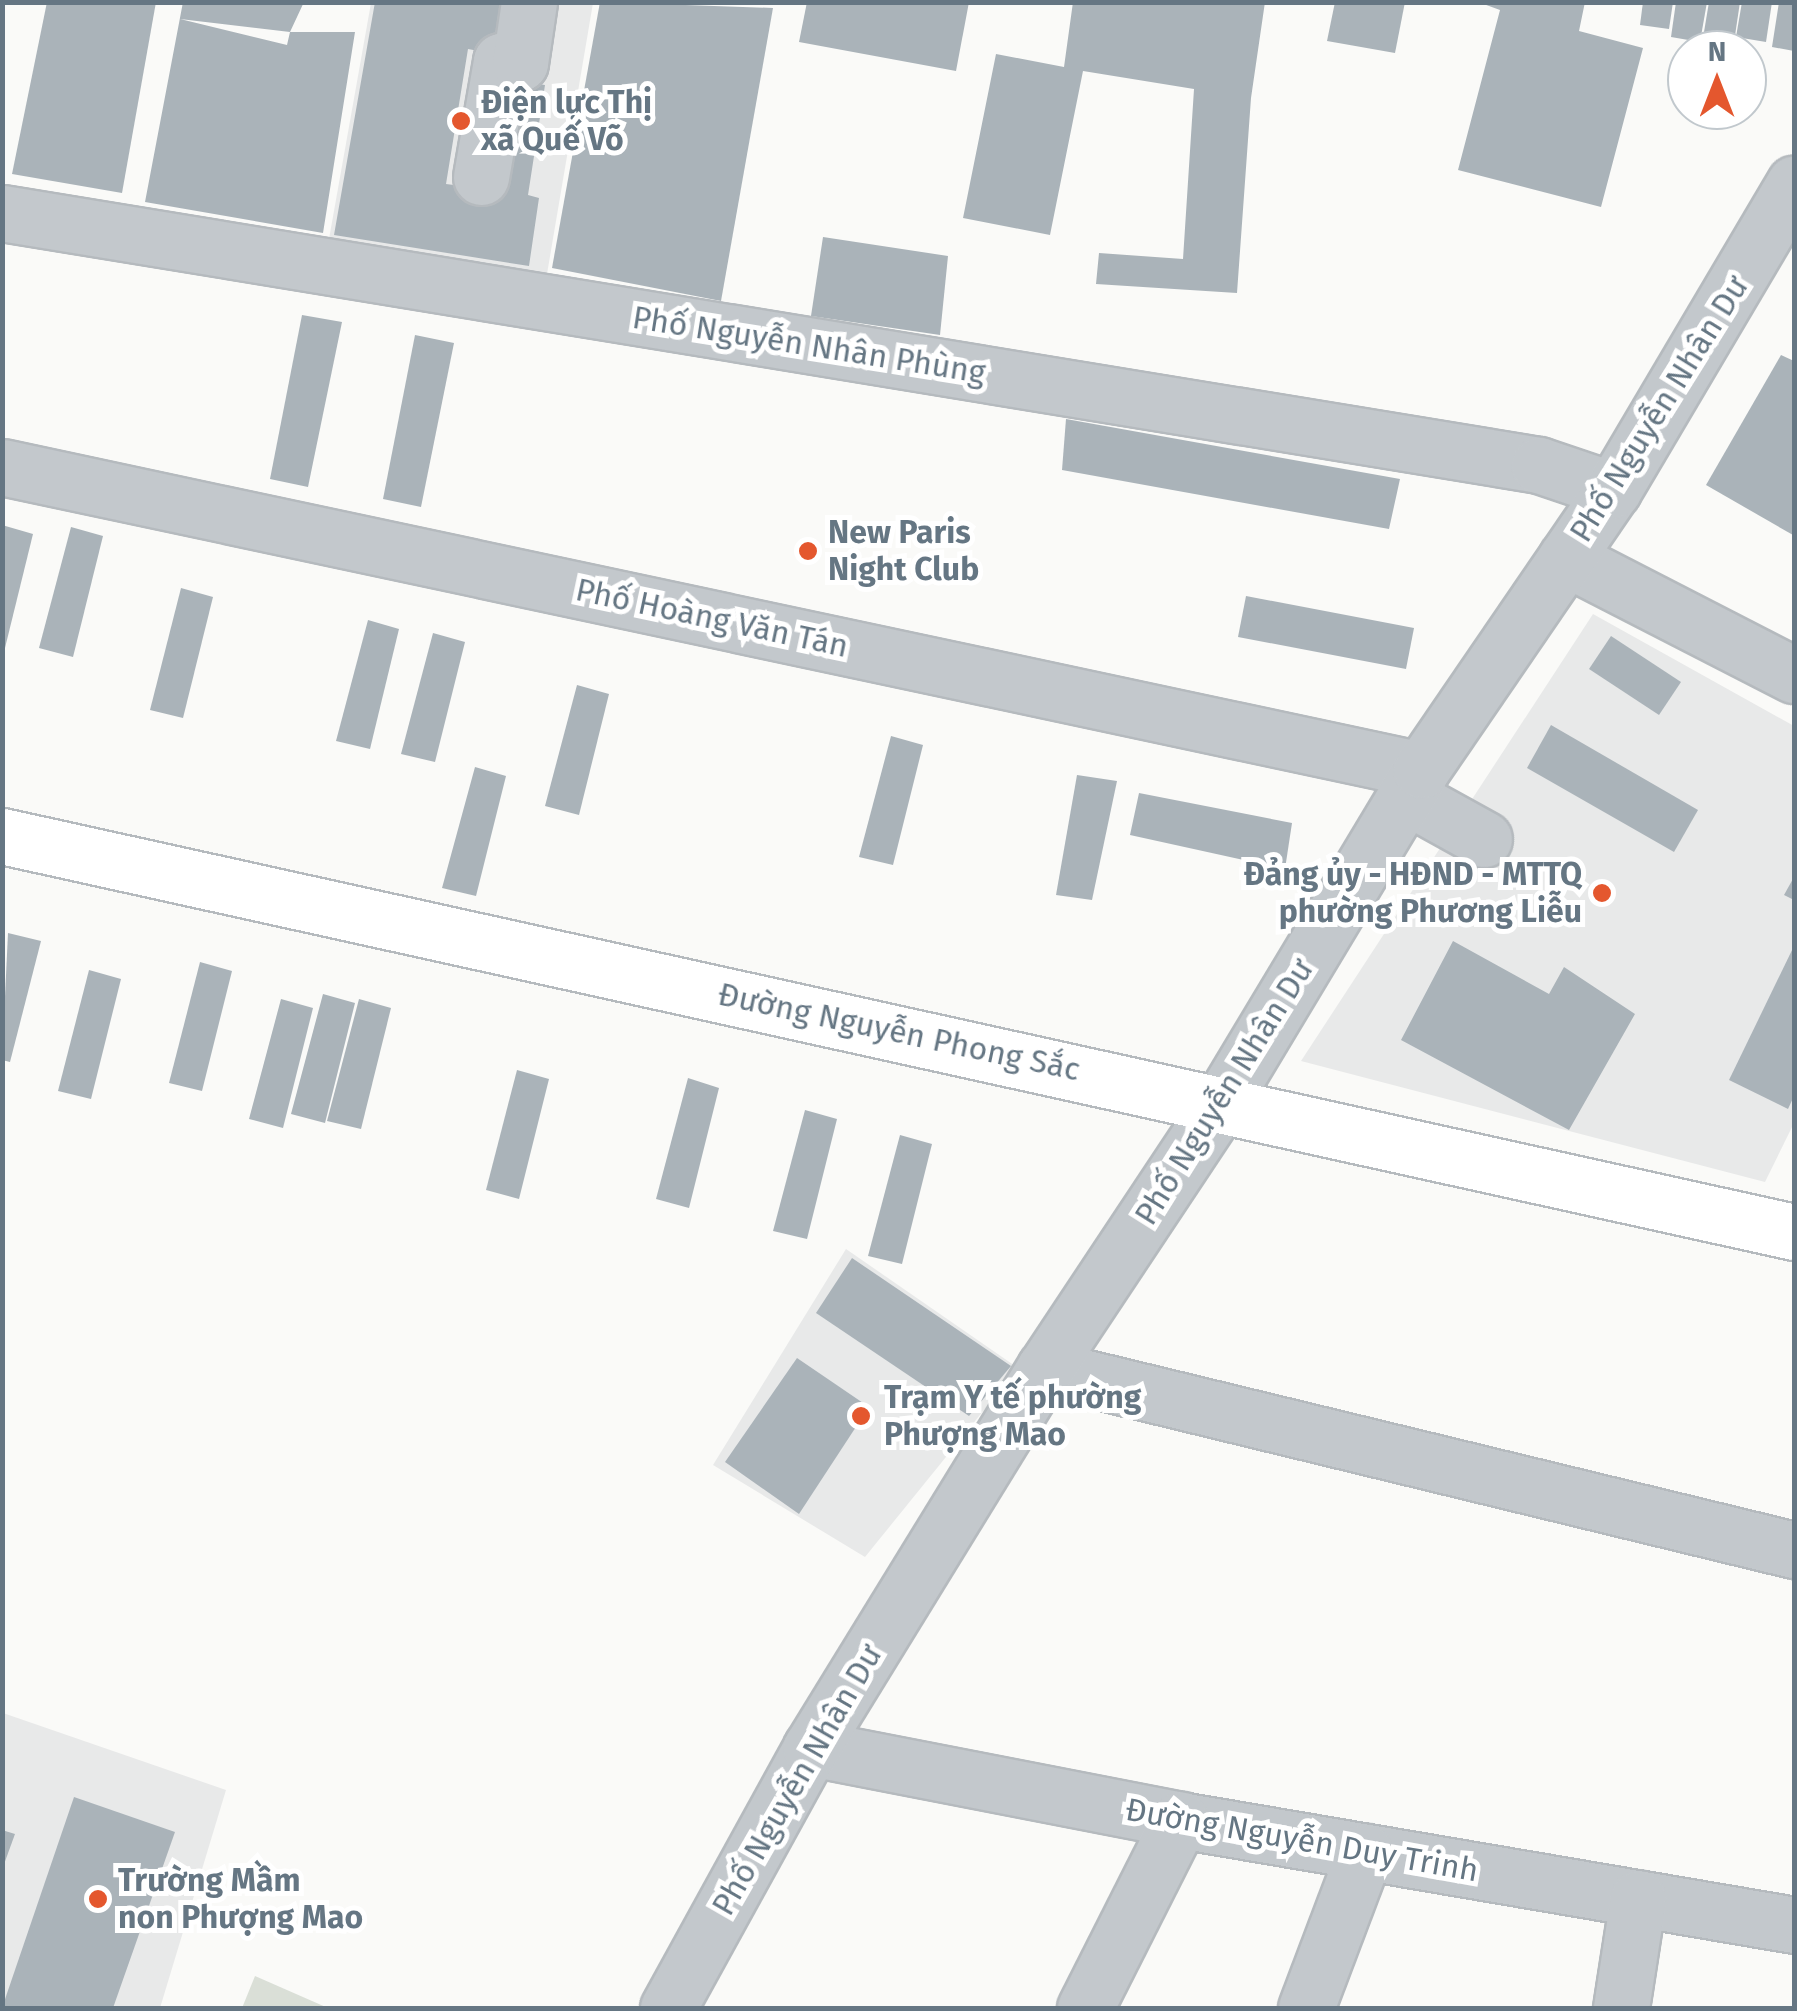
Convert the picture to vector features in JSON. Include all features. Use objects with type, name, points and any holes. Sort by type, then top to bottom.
[{"type":"main road","name":"Đường Nguyễn Phong Sắc","points":[[2,836],[1794,1232]]},
{"type":"street","points":[[481,177],[501,61],[520,63],[529,2]]},
{"type":"street","name":"Phố Nguyễn Nhân Dư","points":[[668,2008],[811,1748],[1044,1368],[1221,1103],[1414,783],[1781,238],[1794,184]]},
{"type":"street","name":"Phố Nguyễn Nhân Phùng","points":[[2,213],[1539,466],[1613,490]]},
{"type":"street","name":"Phố Hoàng Văn Tán","points":[[2,467],[1414,783],[1484,839]]},
{"type":"street","points":[[1566,558],[1794,675]]},
{"type":"street","points":[[1044,1368],[1794,1550]]},
{"type":"street","name":"Đường Nguyễn Duy Trinh","points":[[811,1748],[1180,1820],[1794,1925]]},
{"type":"street","points":[[1085,2008],[1180,1820]]},
{"type":"street","points":[[1306,2008],[1365,1852]]},
{"type":"street","points":[[1621,2008],[1638,1898]]},
{"type":"shaded area","name":"Điện lực Thị xã Quế Võ","points":[[371,3],[593,3],[547,274],[329,239]]},
{"type":"shaded area","name":"Đảng ủy - HĐND - MTTQ phường Phương Liễu","points":[[1593,614],[1794,726],[1794,1123],[1765,1182],[1301,1061]]},
{"type":"shaded area","name":"Trạm Y tế phường Phượng Mao","points":[[846,1249],[1018,1368],[865,1557],[713,1465]]},
{"type":"shaded area","name":"Trường Mầm non Phượng Mao","points":[[3,1713],[226,1790],[160,2008],[3,2008]]},
{"type":"shaded area","points":[[255,1976],[328,2008],[242,2008]]},
{"type":"building","points":[[47,2],[156,2],[122,193],[12,174]]},
{"type":"building","points":[[183,2],[304,2],[290,32],[355,32],[323,233],[145,202]],"holes":[[[180,19],[290,32],[287,45]]]},
{"type":"building","name":"Điện lực Thị xã Quế Võ","points":[[375,2],[516,2],[506,56],[468,49],[446,184],[501,191],[518,81],[545,85],[528,195],[539,198],[529,266],[334,235]]},
{"type":"building","points":[[600,2],[773,8],[721,301],[552,268]]},
{"type":"building","points":[[807,2],[969,2],[956,71],[799,42]]},
{"type":"building","points":[[1073,2],[1265,2],[1251,98],[1237,293],[1096,284],[1099,253],[1183,259],[1194,89],[1083,71],[1050,235],[963,218],[996,54],[1064,67]]},
{"type":"building","points":[[1335,2],[1405,2],[1395,53],[1327,41]]},
{"type":"building","points":[[1478,2],[1585,2],[1579,31],[1643,48],[1601,207],[1458,170],[1500,10]]},
{"type":"building","points":[[1643,2],[1673,2],[1669,29],[1640,25]]},
{"type":"building","points":[[1676,2],[1707,2],[1702,30],[1672,30]]},
{"type":"building","points":[[1709,2],[1740,2],[1736,30],[1704,30]]},
{"type":"building","points":[[1742,2],[1772,2],[1767,35],[1767,30],[1737,30]]},
{"type":"building","points":[[1779,2],[1794,2],[1794,51],[1772,47]]},
{"type":"building","points":[[823,237],[948,256],[940,335],[811,316]]},
{"type":"building","points":[[302,315],[342,322],[308,487],[270,479]]},
{"type":"building","points":[[415,335],[454,343],[421,507],[383,499]]},
{"type":"building","points":[[1781,355],[1794,361],[1793,535],[1706,485]]},
{"type":"building","points":[[1066,419],[1400,479],[1389,529],[1062,470]]},
{"type":"building","points":[[2,525],[33,534],[4,652],[2,651]]},
{"type":"building","points":[[71,527],[103,536],[73,657],[39,648]]},
{"type":"building","points":[[181,588],[213,597],[183,718],[150,710]]},
{"type":"building","points":[[1246,596],[1414,628],[1406,669],[1238,637]]},
{"type":"building","points":[[368,620],[399,629],[370,749],[336,741]]},
{"type":"building","points":[[433,633],[465,642],[435,762],[401,754]]},
{"type":"building","points":[[1611,636],[1681,682],[1659,715],[1589,669]]},
{"type":"building","points":[[577,685],[609,694],[579,815],[545,806]]},
{"type":"building","points":[[1551,725],[1698,810],[1674,852],[1527,768]]},
{"type":"building","points":[[891,736],[923,745],[893,865],[859,857]]},
{"type":"building","points":[[475,767],[506,776],[476,896],[442,888]]},
{"type":"building","points":[[1077,775],[1117,781],[1092,900],[1056,895]]},
{"type":"building","points":[[1139,793],[1292,823],[1285,869],[1130,835]]},
{"type":"building","points":[[1794,877],[1794,900],[1784,895]]},
{"type":"building","points":[[8,933],[41,941],[10,1062],[2,1060]]},
{"type":"building","points":[[1453,941],[1549,994],[1564,967],[1635,1014],[1569,1130],[1401,1040]]},
{"type":"building","points":[[1794,946],[1794,1096],[1788,1109],[1729,1080]]},
{"type":"building","points":[[200,962],[232,971],[202,1091],[169,1083]]},
{"type":"building","points":[[89,970],[121,979],[91,1099],[58,1091]]},
{"type":"building","points":[[323,994],[355,1003],[325,1123],[291,1114]]},
{"type":"building","points":[[281,999],[313,1008],[283,1128],[249,1119]]},
{"type":"building","points":[[359,999],[391,1008],[361,1129],[327,1121]]},
{"type":"building","points":[[517,1070],[549,1079],[519,1199],[486,1190]]},
{"type":"building","points":[[688,1078],[719,1088],[689,1208],[656,1199]]},
{"type":"building","points":[[805,1110],[837,1119],[807,1239],[773,1231]]},
{"type":"building","points":[[900,1135],[932,1144],[902,1264],[868,1256]]},
{"type":"building","points":[[852,1258],[1011,1366],[969,1416],[816,1313]]},
{"type":"building","points":[[797,1358],[869,1407],[799,1514],[725,1462]]},
{"type":"building","points":[[74,1797],[175,1832],[113,2008],[2,2008]]},
{"type":"building","points":[[2,1830],[15,1834],[3,1867],[2,1867]]},
{"type":"place","name":"Điện lực Thị xã Quế Võ","points":[[461,121]]},
{"type":"place","name":"New Paris Night Club","points":[[808,551]]},
{"type":"place","name":"Đảng ủy - HĐND - MTTQ phường Phương Liễu","points":[[1602,893]]},
{"type":"place","name":"Trạm Y tế phường Phượng Mao","points":[[861,1416]]},
{"type":"place","name":"Trường Mầm non Phượng Mao","points":[[98,1899]]}]
